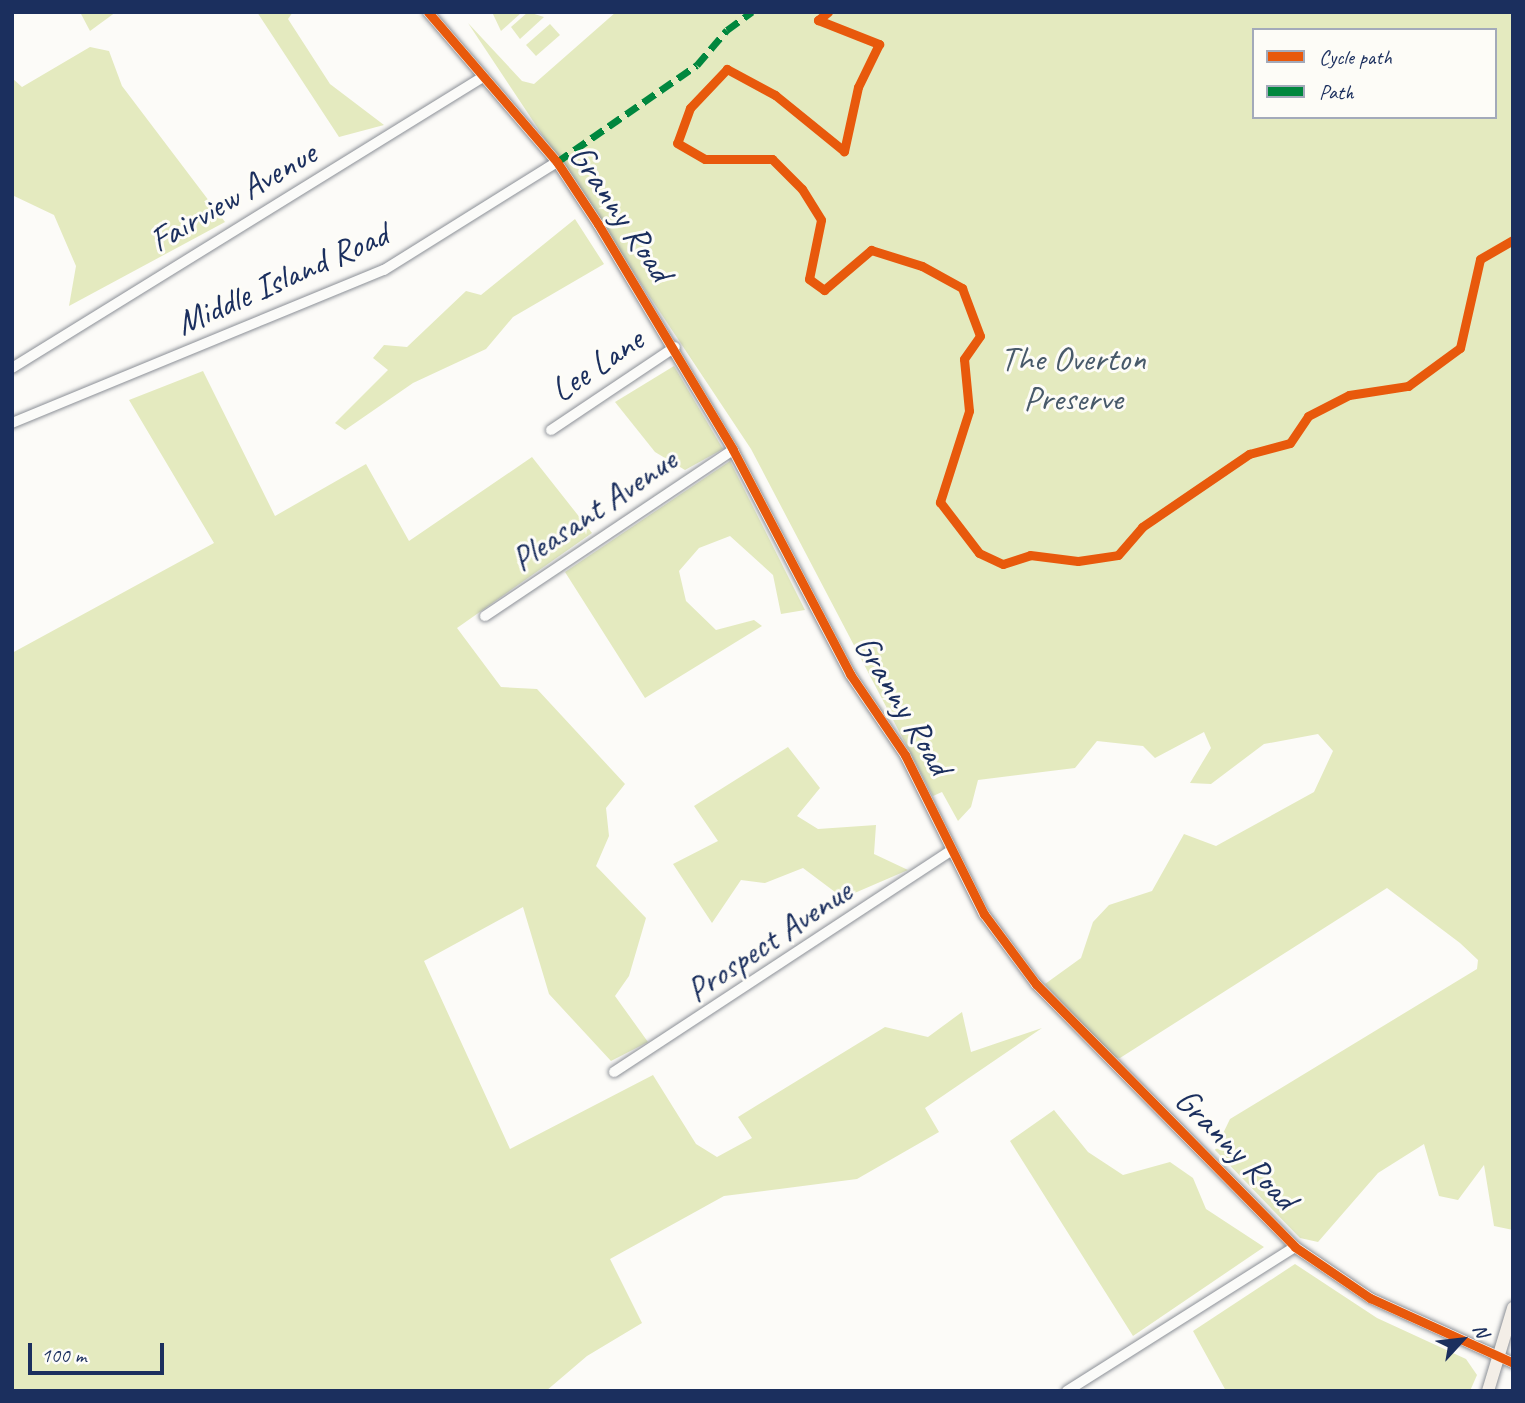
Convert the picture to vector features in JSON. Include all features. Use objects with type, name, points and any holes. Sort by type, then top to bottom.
[{"type":"main road","points":[[1488,1391],[1513,1308]]},
{"type":"street","name":"Granny Road","points":[[428,12],[557,162],[675,347],[733,450],[829,637],[905,755],[951,851],[996,933],[1036,984],[1295,1247],[1370,1298],[1498,1353],[1513,1363]]},
{"type":"street","name":"Fairview Avenue","points":[[12,368],[483,77]]},
{"type":"street","name":"Middle Island Road","points":[[14,419],[384,270],[557,162]]},
{"type":"street","name":"Lee Lane","points":[[551,430],[675,347]]},
{"type":"street","name":"Pleasant Avenue","points":[[485,616],[733,450]]},
{"type":"street","name":"Prospect Avenue","points":[[614,1072],[951,851]]},
{"type":"street","points":[[1068,1391],[1295,1247]]},
{"type":"green space","points":[[80,12],[116,12],[90,31]]},
{"type":"green space","points":[[257,12],[293,12],[288,19],[330,84],[384,125],[339,137]]},
{"type":"green space","points":[[492,12],[520,12],[521,13],[501,31]]},
{"type":"green space","points":[[528,12],[544,17],[520,39],[511,27]]},
{"type":"green space","name":"The Overton Preserve","points":[[616,12],[1513,12],[1513,1230],[1494,1226],[1484,1165],[1458,1200],[1439,1196],[1424,1144],[1378,1173],[1318,1242],[1300,1238],[1215,1150],[1230,1119],[1477,969],[1478,960],[1460,943],[1387,888],[1120,1058],[1112,1057],[1045,984],[1081,958],[1093,922],[1109,905],[1152,891],[1184,834],[1216,846],[1314,792],[1333,751],[1318,734],[1264,744],[1211,784],[1190,783],[1211,748],[1204,732],[1155,758],[1143,746],[1097,741],[1075,768],[978,780],[971,807],[958,821],[942,792],[933,796],[751,449],[468,23],[522,81],[534,84]]},
{"type":"green space","points":[[550,24],[560,35],[536,56],[526,45]]},
{"type":"green space","points":[[90,47],[109,51],[122,86],[225,222],[69,306],[76,266],[54,215],[12,195],[12,78],[22,87]]},
{"type":"green space","points":[[575,219],[604,264],[513,317],[486,349],[413,383],[345,430],[335,423],[388,370],[373,358],[384,345],[407,347],[466,291],[481,295]]},
{"type":"green space","points":[[674,366],[723,449],[685,470],[655,452],[615,402]]},
{"type":"green space","points":[[203,371],[275,516],[366,464],[409,541],[532,457],[592,533],[457,628],[501,687],[537,689],[625,784],[606,808],[609,836],[596,866],[646,918],[629,976],[615,996],[648,1042],[611,1061],[549,994],[523,907],[424,961],[510,1149],[653,1075],[696,1144],[717,1157],[752,1138],[738,1117],[885,1027],[928,1037],[962,1012],[971,1052],[1042,1028],[925,1108],[939,1132],[857,1179],[724,1196],[610,1259],[642,1323],[587,1356],[546,1391],[12,1391],[12,653],[214,543],[129,400]]},
{"type":"green space","points":[[730,461],[805,610],[781,614],[773,575],[730,536],[699,548],[679,571],[686,601],[716,630],[754,620],[762,626],[645,698],[565,572]]},
{"type":"green space","points":[[788,747],[820,788],[797,816],[818,829],[876,825],[874,854],[908,870],[843,898],[803,868],[765,883],[741,880],[712,923],[673,864],[718,841],[694,806]]},
{"type":"green space","points":[[1054,1110],[1088,1152],[1123,1175],[1170,1162],[1193,1178],[1206,1209],[1264,1247],[1133,1336],[1010,1141]]},
{"type":"green space","points":[[1295,1264],[1377,1318],[1466,1359],[1477,1375],[1470,1391],[1226,1391],[1193,1331]]},
{"type":"marked path","points":[[557,162],[697,65],[727,30],[752,12]]},
{"type":"cycle path","points":[[428,12],[557,162],[598,224],[733,450],[850,674],[905,755],[984,914],[1036,984],[1295,1247],[1370,1298],[1513,1363]]},
{"type":"cycle path","points":[[828,12],[818,20],[879,44],[858,87],[844,151],[775,95],[727,69],[690,108],[677,143],[705,159],[772,159],[802,189],[821,220],[809,279],[824,290],[871,250],[922,266],[962,288],[980,336],[964,359],[969,411],[940,502],[979,553],[1003,564],[1030,555],[1078,561],[1118,555],[1142,527],[1249,454],[1290,443],[1308,416],[1349,395],[1408,386],[1460,348],[1480,259],[1513,240]]}]
